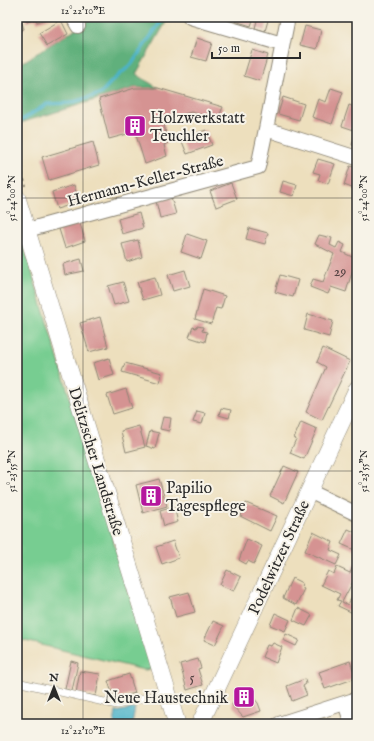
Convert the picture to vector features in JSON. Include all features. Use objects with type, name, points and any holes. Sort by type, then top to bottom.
[{"type":"street","points":[[190,17],[282,44]]},
{"type":"street","points":[[288,17],[266,129],[357,158]]},
{"type":"street","name":"Hermann-Keller-Straße","points":[[27,230],[258,167],[266,129]]},
{"type":"street","name":"Delitzscher Landstraße","points":[[17,198],[177,724]]},
{"type":"street","name":"Podelwitzer Straße","points":[[200,724],[357,390]]},
{"type":"street","points":[[309,491],[357,514]]},
{"type":"street","points":[[280,724],[351,701],[352,724]]},
{"type":"lane","points":[[17,682],[117,705],[167,692]]},
{"type":"green space","points":[[94,17],[169,17],[136,74],[158,88],[134,88],[17,124],[17,66]]},
{"type":"green space","points":[[17,223],[152,669],[144,670],[17,639]]},
{"type":"water","points":[[135,708],[132,724],[114,724],[116,712]]},
{"type":"building","points":[[25,17],[53,17],[37,22],[36,19],[27,22]]},
{"type":"building","points":[[236,17],[254,17],[251,26],[235,21]]},
{"type":"building","points":[[258,17],[269,17],[265,31],[255,28]]},
{"type":"building","points":[[61,20],[68,34],[47,46],[39,33]]},
{"type":"building","points":[[22,23],[24,29],[18,31],[17,25]]},
{"type":"building","points":[[305,26],[321,30],[317,49],[300,45]]},
{"type":"building","points":[[197,38],[212,43],[206,61],[191,57]]},
{"type":"building","points":[[252,50],[268,55],[260,81],[244,76]]},
{"type":"building","name":"Holzwerkstatt Teuchler","points":[[135,88],[158,88],[223,107],[218,119],[191,112],[163,120],[168,143],[164,145],[167,156],[145,164],[135,132],[109,139],[99,99]]},
{"type":"building","points":[[331,88],[343,92],[332,124],[312,117],[318,99],[326,102]]},
{"type":"building","points":[[283,97],[304,104],[299,120],[278,114]]},
{"type":"building","points":[[349,105],[357,108],[357,131],[342,126]]},
{"type":"building","points":[[206,130],[212,145],[187,154],[181,139]]},
{"type":"building","points":[[355,133],[357,133],[357,146],[352,145]]},
{"type":"building","points":[[93,142],[99,165],[49,180],[42,157]]},
{"type":"building","points":[[318,159],[335,164],[328,184],[318,180],[320,174],[313,172]]},
{"type":"building","points":[[350,166],[357,168],[357,190],[344,185]]},
{"type":"building","points":[[283,181],[297,185],[294,196],[280,192]]},
{"type":"building","points":[[231,183],[237,199],[216,207],[210,191]]},
{"type":"building","points":[[74,185],[79,202],[57,209],[52,192]]},
{"type":"building","points":[[171,197],[176,214],[160,218],[156,201]]},
{"type":"building","points":[[139,213],[143,228],[122,234],[118,219]]},
{"type":"building","points":[[80,223],[85,241],[65,248],[59,229]]},
{"type":"building","points":[[249,228],[268,233],[265,244],[246,239]]},
{"type":"building","points":[[187,234],[207,241],[201,259],[181,252]]},
{"type":"building","points":[[319,235],[332,238],[330,245],[336,248],[339,242],[345,245],[342,252],[356,259],[346,292],[331,287],[328,294],[310,287],[313,279],[323,282],[334,254],[315,244]]},
{"type":"building","points":[[138,240],[142,257],[127,262],[122,244]]},
{"type":"building","points":[[81,259],[84,271],[65,275],[63,264]]},
{"type":"building","points":[[185,270],[190,286],[173,291],[168,275]]},
{"type":"building","points":[[280,275],[298,280],[293,297],[275,292]]},
{"type":"building","points":[[155,277],[160,295],[143,300],[137,282]]},
{"type":"building","points":[[123,282],[129,301],[114,305],[108,286]]},
{"type":"building","points":[[203,289],[225,296],[221,309],[216,308],[211,324],[195,319]]},
{"type":"building","points":[[308,314],[333,321],[329,337],[304,330]]},
{"type":"building","points":[[100,317],[108,347],[89,352],[80,323]]},
{"type":"building","points":[[197,326],[203,327],[202,331],[207,332],[205,342],[189,337],[193,327],[196,328]]},
{"type":"building","points":[[323,348],[350,361],[322,420],[306,412],[326,367],[317,362]]},
{"type":"building","points":[[109,358],[114,375],[98,380],[93,363]]},
{"type":"building","points":[[125,363],[162,373],[160,383],[122,372]]},
{"type":"building","points":[[126,389],[132,408],[113,414],[107,395]]},
{"type":"building","points":[[221,408],[231,410],[229,418],[219,415]]},
{"type":"building","points":[[197,411],[205,413],[202,424],[193,422]]},
{"type":"building","points":[[163,417],[171,418],[169,431],[160,429]]},
{"type":"building","points":[[301,422],[317,429],[304,459],[290,453],[296,439],[294,438]]},
{"type":"building","points":[[139,426],[145,447],[126,452],[121,431]]},
{"type":"building","points":[[150,431],[159,433],[155,449],[146,446]]},
{"type":"building","points":[[284,466],[298,472],[284,503],[270,496]]},
{"type":"building","name":"Papilio Tagespflege","points":[[159,479],[167,506],[143,513],[136,485]]},
{"type":"building","points":[[246,503],[277,516],[270,531],[240,516]]},
{"type":"building","points":[[174,507],[178,522],[164,526],[160,511]]},
{"type":"building","points":[[348,529],[357,533],[357,551],[341,544]]},
{"type":"building","points":[[313,532],[333,542],[330,550],[341,555],[336,565],[305,551]]},
{"type":"building","points":[[247,539],[262,546],[254,564],[248,561],[246,564],[239,560]]},
{"type":"building","points":[[173,541],[179,558],[162,564],[156,547]]},
{"type":"building","points":[[354,564],[357,565],[357,574],[342,602],[348,605],[357,585],[357,609],[355,608],[353,613],[338,606],[341,601],[337,600],[340,594],[321,585],[328,571],[334,574],[337,567],[350,573]]},
{"type":"building","points":[[227,570],[241,577],[234,591],[220,585]]},
{"type":"building","points":[[292,578],[302,583],[301,587],[304,589],[296,605],[283,598]]},
{"type":"building","points":[[189,592],[195,612],[176,617],[170,597]]},
{"type":"building","points":[[298,608],[312,615],[306,626],[293,620]]},
{"type":"building","points":[[275,613],[290,620],[285,631],[270,625]]},
{"type":"building","points":[[213,621],[224,626],[215,645],[204,640]]},
{"type":"building","points":[[286,634],[299,640],[296,646],[283,640]]},
{"type":"building","points":[[273,643],[282,647],[276,663],[262,657],[267,645],[271,646]]},
{"type":"building","points":[[198,659],[201,668],[198,669],[203,685],[187,690],[180,664]]},
{"type":"building","points":[[71,661],[78,663],[72,691],[65,689]]},
{"type":"building","points":[[350,661],[356,678],[325,689],[319,672]]},
{"type":"building","points":[[80,671],[100,674],[96,696],[76,693]]},
{"type":"building","points":[[129,674],[135,693],[114,699],[108,681]]},
{"type":"building","points":[[305,679],[306,684],[303,686],[307,695],[292,701],[287,686]]},
{"type":"building","name":"Neue Haustechnik","points":[[240,688],[248,691],[258,703],[261,711],[243,717],[232,705]]},
{"type":"waterway","points":[[17,123],[47,104],[70,103],[100,94],[113,80],[131,65],[164,17]]},
{"type":"place","name":"Holzwerkstatt Teuchler","points":[[135,126]]},
{"type":"place","name":"Papilio Tagespflege","points":[[151,496]]},
{"type":"place","name":"Neue Haustechnik","points":[[244,697]]}]
